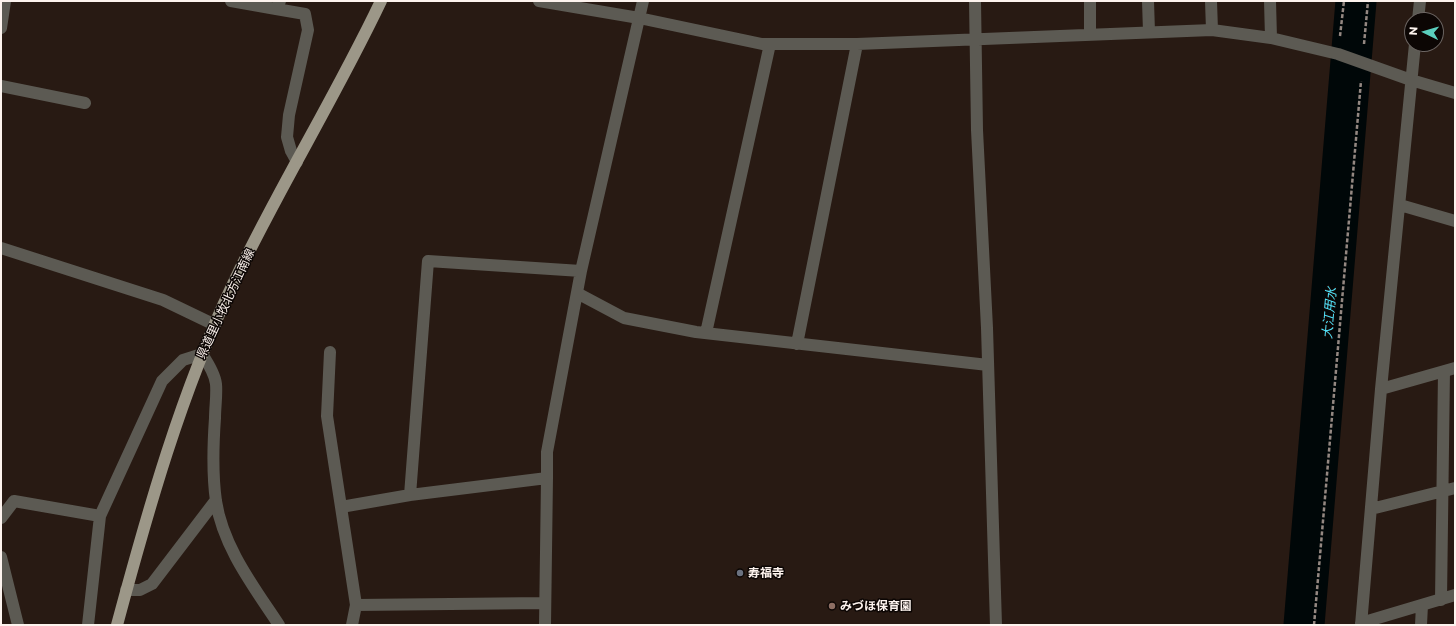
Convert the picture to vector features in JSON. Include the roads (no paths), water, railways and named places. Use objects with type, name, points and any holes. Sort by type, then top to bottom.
[{"type":"main road","name":"県道里小牧北方江南線","points":[[117,625],[126,590],[179,416],[202,354],[232,285],[381,1]]},
{"type":"street","points":[[1,28],[5,1]]},
{"type":"street","points":[[231,1],[278,5],[305,14],[308,30],[289,115],[287,137],[291,151],[297,162]]},
{"type":"street","points":[[539,1],[639,18],[762,44],[857,44],[1212,30],[1271,38],[1339,54],[1411,80],[1455,93]]},
{"type":"street","points":[[545,625],[547,452],[577,293],[643,1]]},
{"type":"street","points":[[975,1],[977,130],[988,365],[996,625]]},
{"type":"street","points":[[1090,1],[1090,35]]},
{"type":"street","points":[[1148,1],[1149,32]]},
{"type":"street","points":[[1211,1],[1212,30]]},
{"type":"street","points":[[1270,1],[1271,38]]},
{"type":"street","points":[[1419,12],[1420,1]]},
{"type":"street","points":[[706,334],[770,44]]},
{"type":"street","points":[[797,344],[857,44]]},
{"type":"street","points":[[1414,52],[1381,389],[1361,624],[1455,595]]},
{"type":"street","points":[[1,86],[85,103]]},
{"type":"street","points":[[1400,205],[1455,221]]},
{"type":"street","points":[[1,248],[163,300],[215,324]]},
{"type":"street","points":[[410,495],[428,261],[582,271]]},
{"type":"street","points":[[577,293],[624,318],[706,334],[988,365]]},
{"type":"street","points":[[330,352],[327,416],[356,605],[352,625]]},
{"type":"street","points":[[88,625],[100,516],[162,381],[183,360],[202,354],[210,367],[216,384],[213,459],[216,500],[221,524],[231,548],[255,590],[279,625]]},
{"type":"street","points":[[1381,389],[1449,370],[1442,491],[1441,600]]},
{"type":"street","points":[[341,507],[410,495],[547,478]]},
{"type":"street","points":[[1371,509],[1455,488]]},
{"type":"street","points":[[126,590],[140,590],[152,584],[216,500]]},
{"type":"street","points":[[1,518],[14,501],[100,516]]},
{"type":"street","points":[[1,557],[18,625]]},
{"type":"street","points":[[356,605],[545,603]]},
{"type":"street","points":[[1421,625],[1422,605]]},
{"type":"waterway","name":"大江用水","points":[[1304,625],[1356,1]]},
{"type":"place","name":"寿福寺","points":[[740,573]]},
{"type":"place","name":"みづほ保育園","points":[[832,606]]}]
